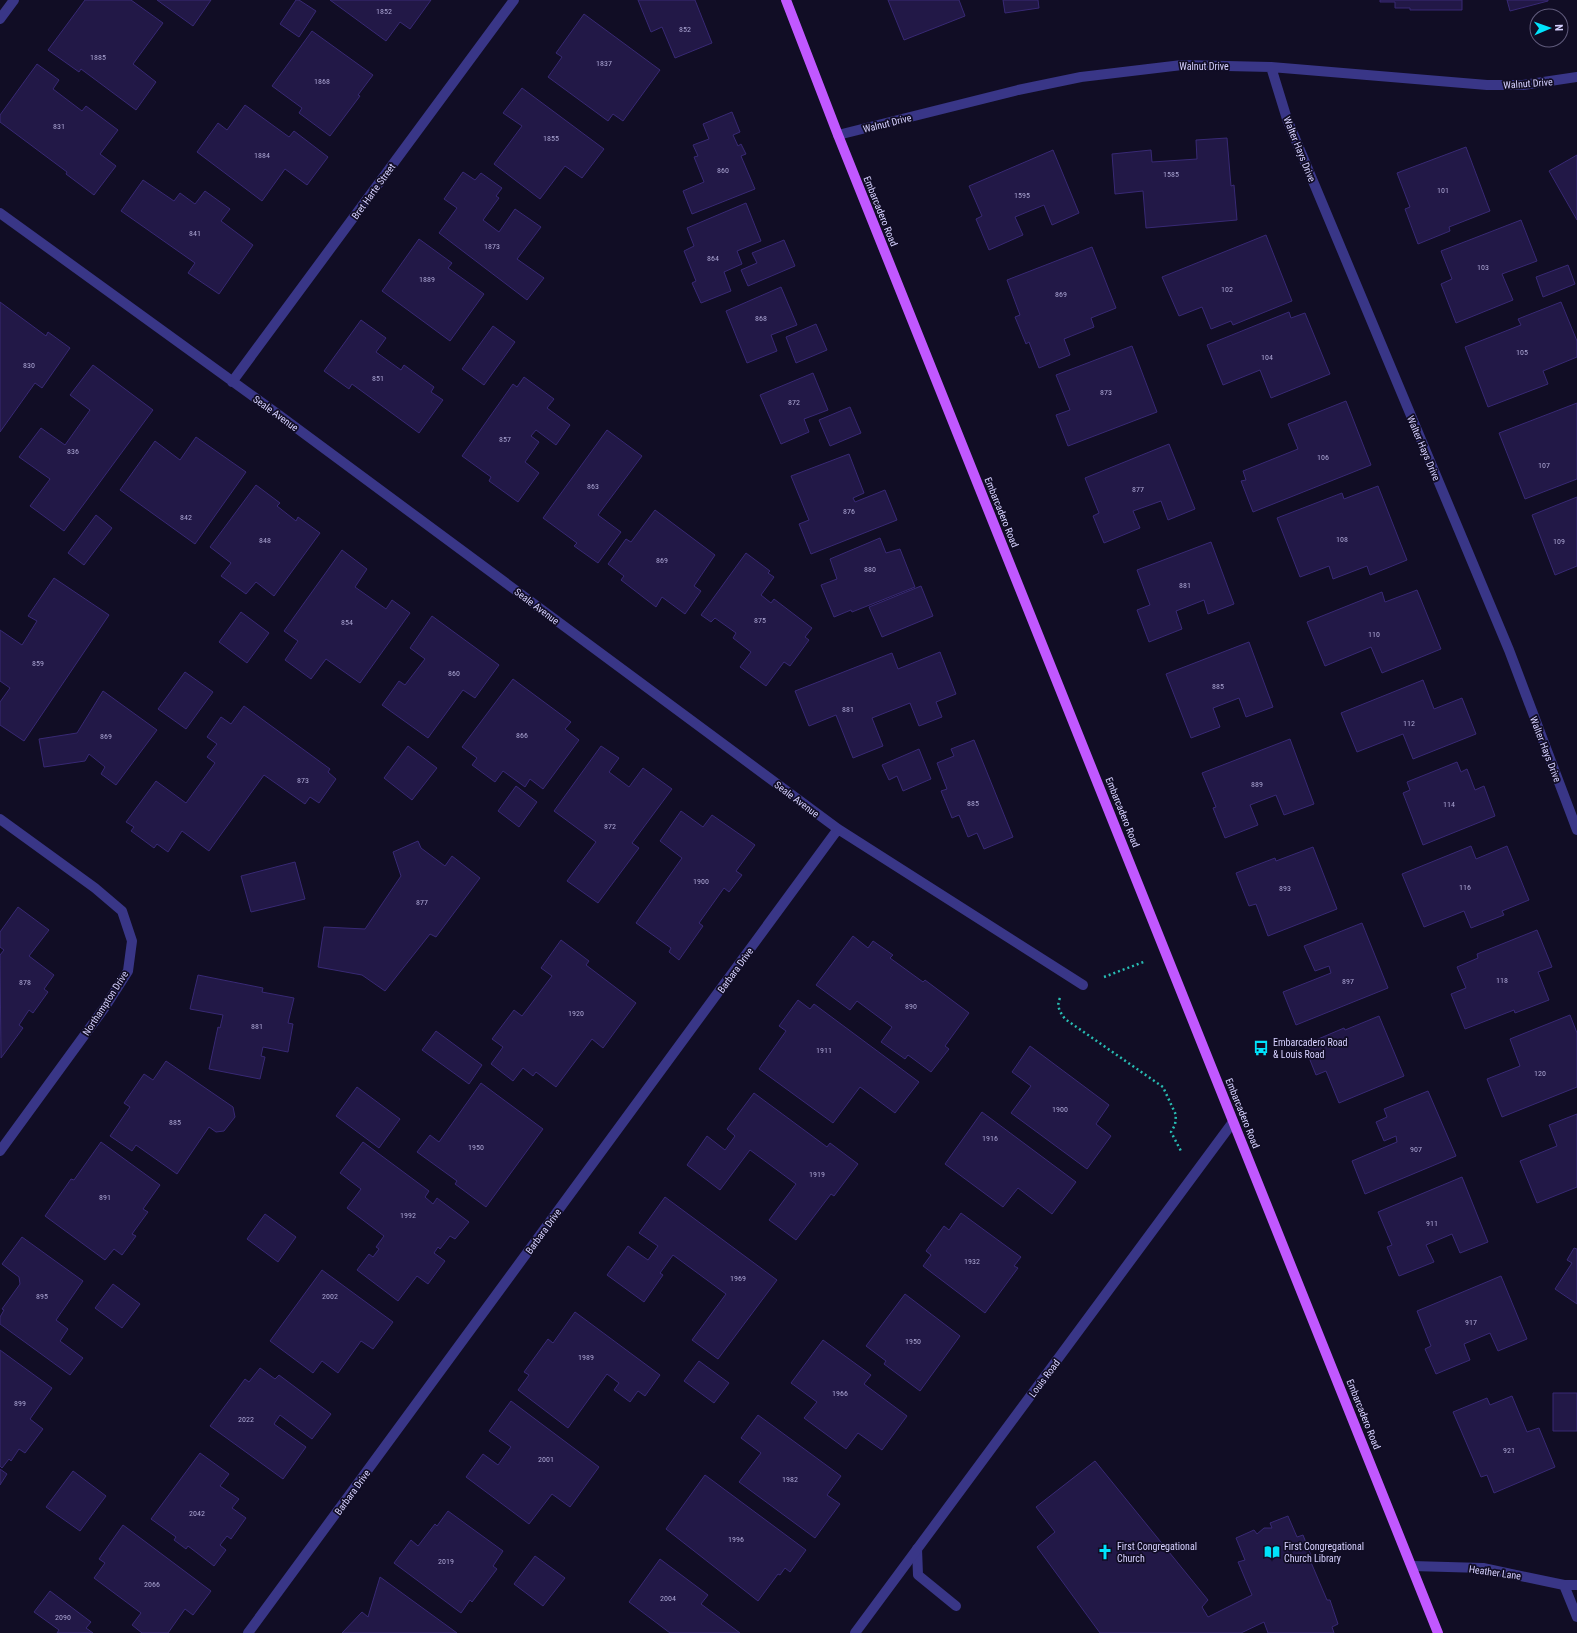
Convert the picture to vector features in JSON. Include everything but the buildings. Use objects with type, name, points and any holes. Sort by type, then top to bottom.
[{"type":"main road","name":"Embarcadero Road","points":[[786,0],[838,135],[1167,953],[1233,1122],[1438,1633]]},
{"type":"street","points":[[0,19],[14,0]]},
{"type":"street","name":"Bret Harte Street","points":[[232,382],[514,0]]},
{"type":"street","name":"Walnut Drive","points":[[838,135],[1018,90],[1081,77],[1182,65],[1271,67],[1487,85],[1561,81],[1577,77]]},
{"type":"street","name":"Walter Hays Drive","points":[[1271,67],[1287,119],[1509,650],[1577,830]]},
{"type":"street","name":"Seale Avenue","points":[[0,214],[232,382],[838,829],[1082,985]]},
{"type":"street","name":"Northampton Drive","points":[[0,819],[95,888],[122,911],[132,941],[128,970],[105,1007],[0,1151]]},
{"type":"street","name":"Barbara Drive","points":[[248,1633],[838,829]]},
{"type":"street","name":"Louis Road","points":[[855,1633],[1233,1122]]},
{"type":"street","points":[[917,1548],[918,1575],[956,1606]]},
{"type":"street","name":"Heather Lane","points":[[1412,1566],[1483,1568],[1564,1585],[1577,1585]]},
{"type":"street","points":[[1564,1585],[1577,1617]]},
{"type":"path","points":[[1167,953],[1082,985],[1062,995],[1058,1002],[1058,1011],[1065,1020],[1163,1087],[1176,1115],[1175,1125],[1171,1132]]},
{"type":"place","name":"Embarcadero Road & Louis Road","points":[[1261,1048]]},
{"type":"place","name":"First Congregational Church","points":[[1105,1552]]},
{"type":"place","name":"First Congregational Church Library","points":[[1272,1552]]}]
